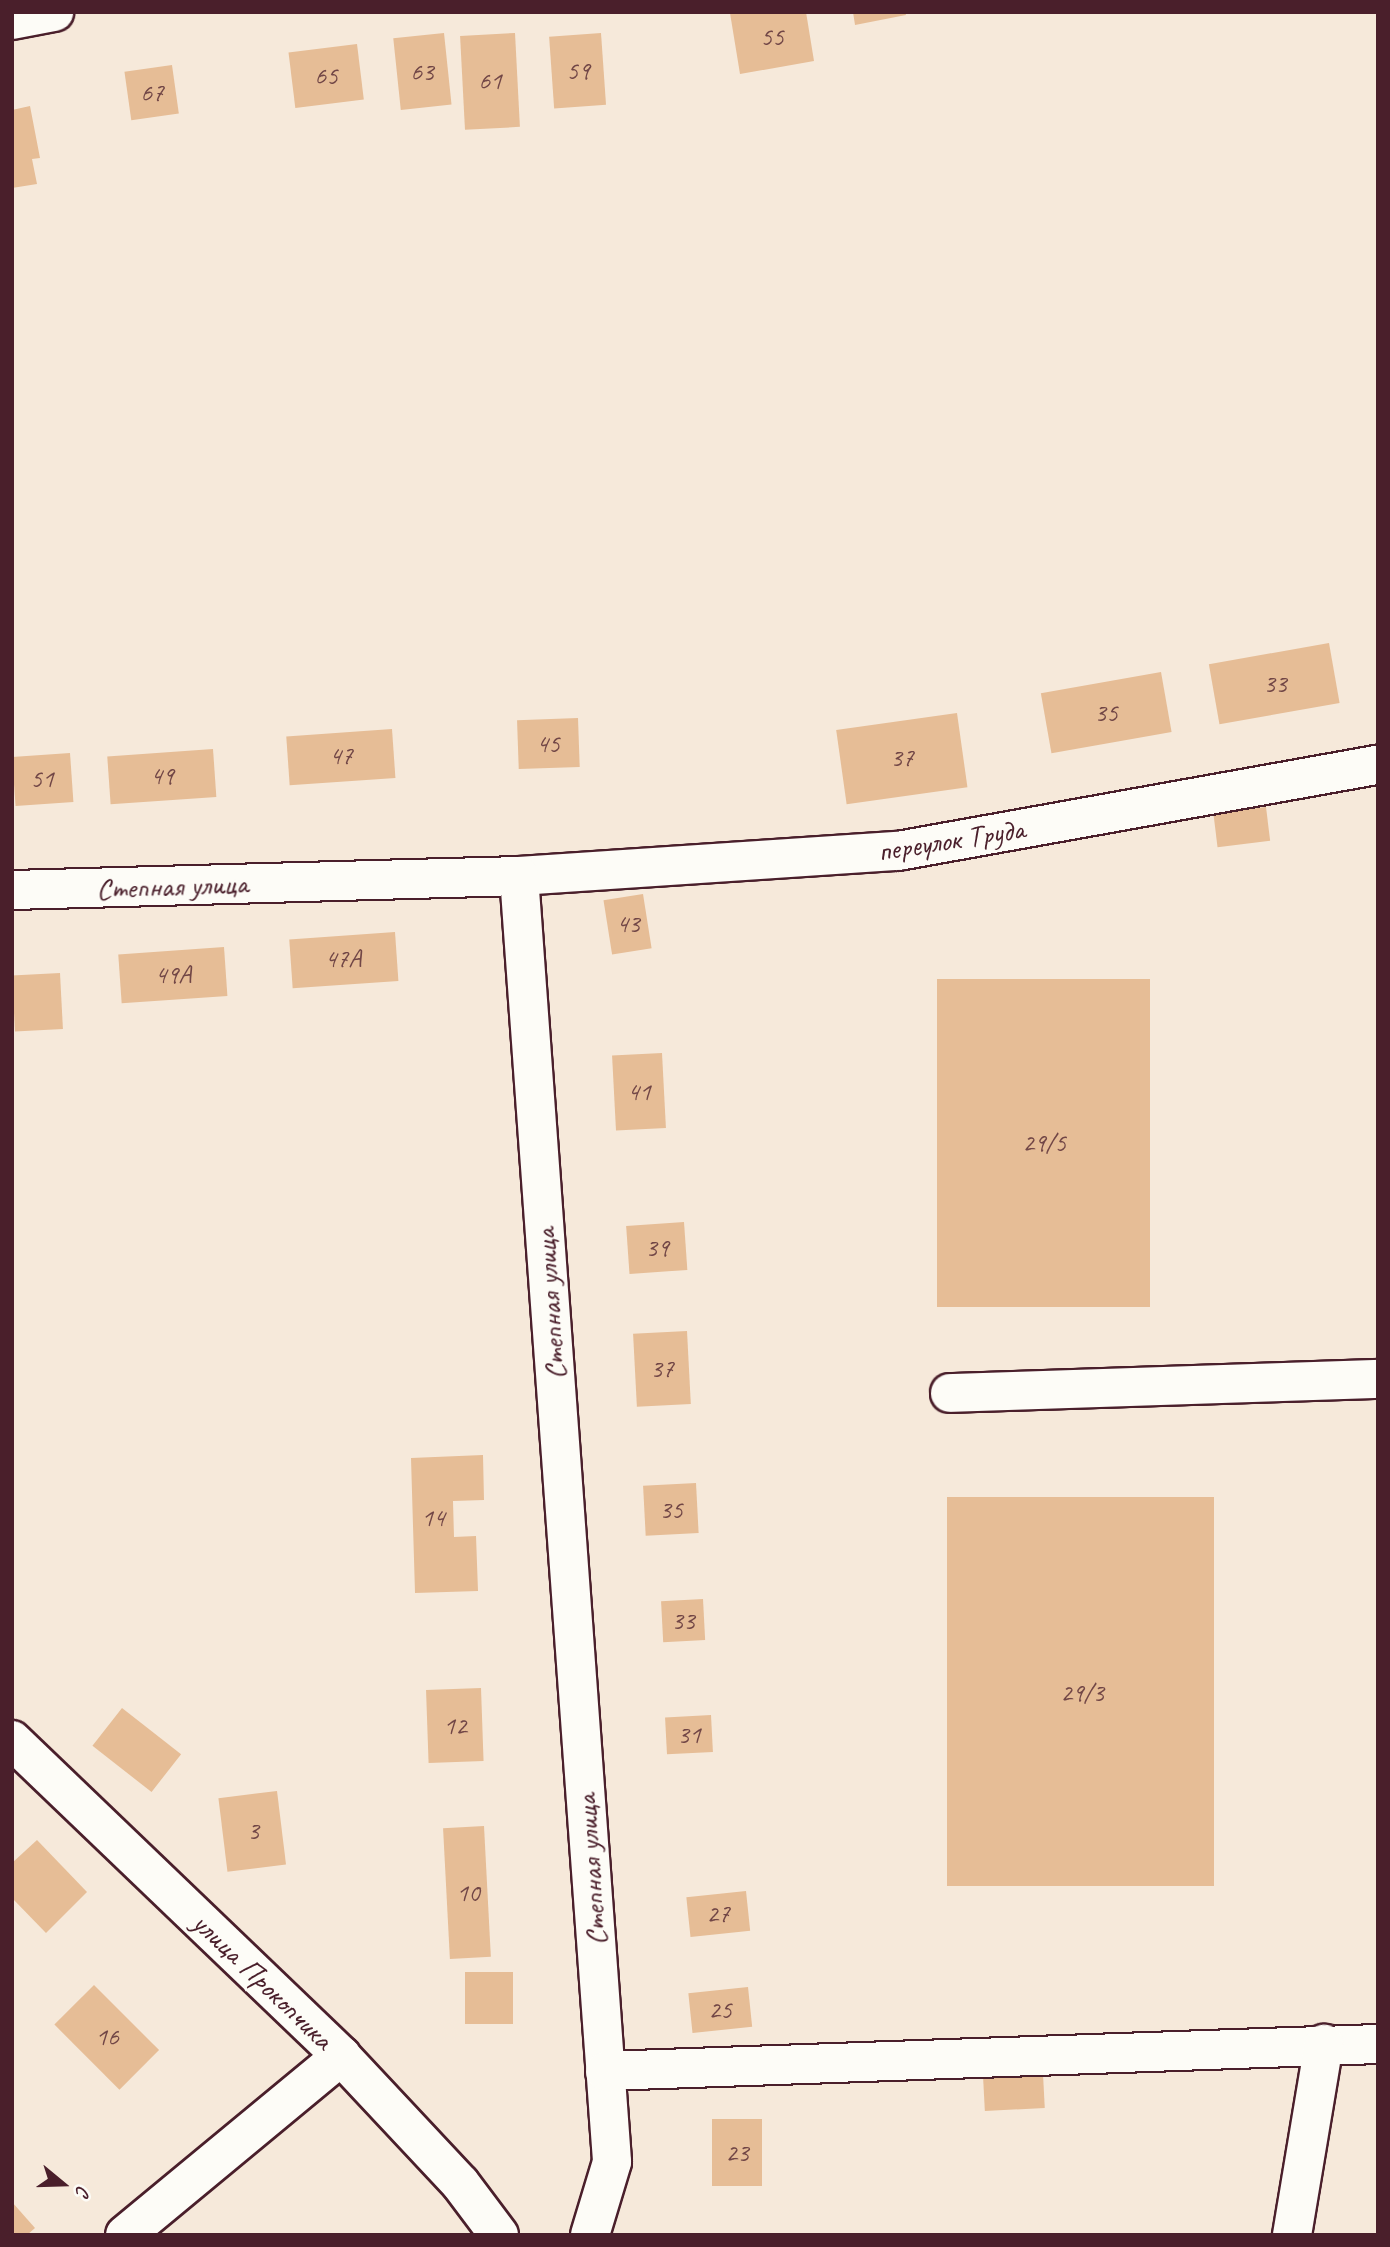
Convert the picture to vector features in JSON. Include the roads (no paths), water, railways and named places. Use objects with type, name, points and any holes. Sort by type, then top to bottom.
[{"type":"street","points":[[12,20],[54,12]]},
{"type":"street","name":"переулок Труда","points":[[519,876],[898,851],[1378,765]]},
{"type":"street","name":"Степная улица","points":[[12,890],[519,876],[612,2162],[590,2235]]},
{"type":"street","points":[[950,1394],[1378,1379]]},
{"type":"street","name":"улица Прокопчика","points":[[12,1740],[341,2056],[460,2183],[499,2235]]},
{"type":"street","points":[[1292,2235],[1324,2044]]},
{"type":"street","points":[[605,2071],[1378,2044]]},
{"type":"street","points":[[125,2235],[341,2056]]}]
